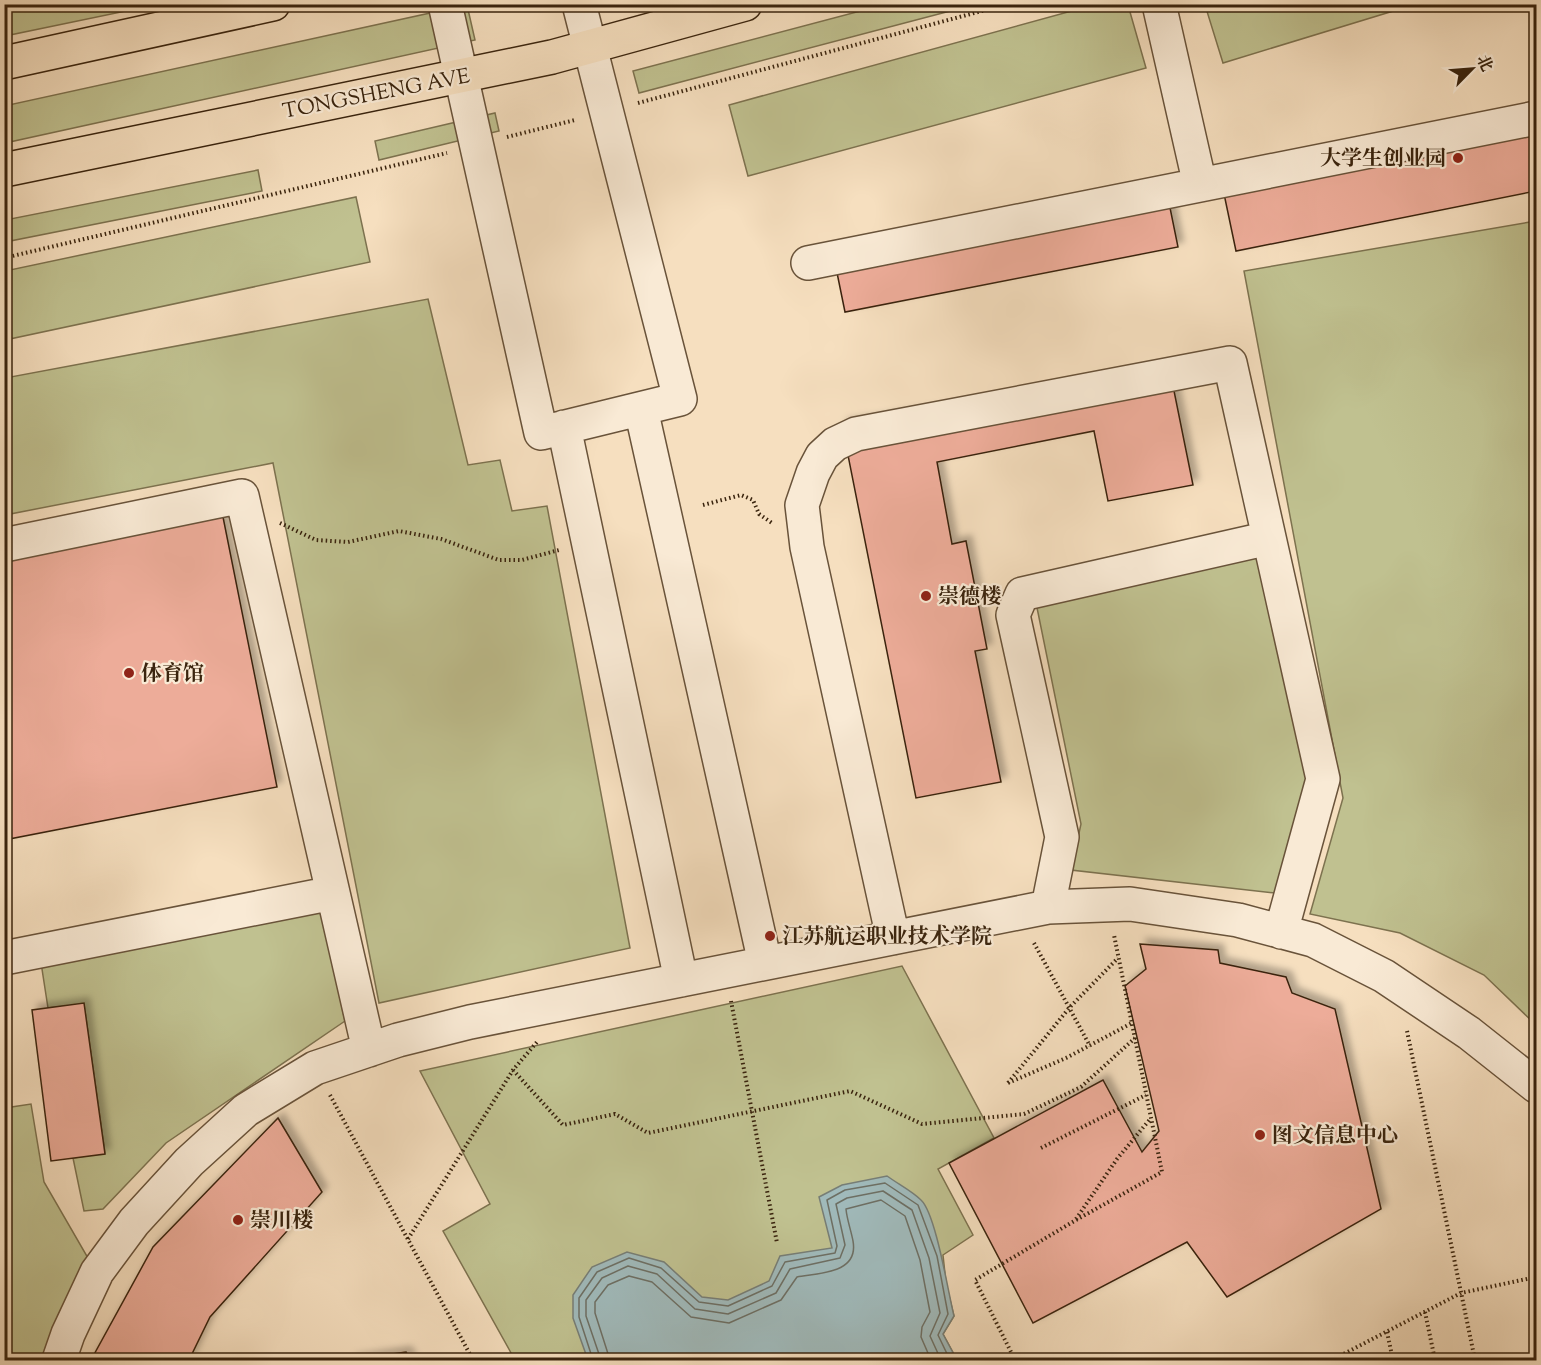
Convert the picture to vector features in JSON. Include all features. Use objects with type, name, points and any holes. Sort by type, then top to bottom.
[{"type":"main road","points":[[4,63],[273,4]]},
{"type":"main road","name":"TONGSHENG AVE","points":[[4,170],[461,76],[590,47],[745,4]]},
{"type":"street","points":[[446,4],[541,433],[680,399],[579,4]]},
{"type":"street","points":[[1159,4],[1200,185]]},
{"type":"street","points":[[808,263],[1536,118]]},
{"type":"street","points":[[893,938],[807,547],[802,505],[813,472],[822,456],[835,444],[856,434],[1230,363],[1323,779],[1281,932]]},
{"type":"street","points":[[641,409],[765,963]]},
{"type":"street","points":[[564,427],[681,980]]},
{"type":"street","points":[[4,545],[242,496],[369,1050]]},
{"type":"street","points":[[1048,908],[1062,837],[1013,615],[1022,594],[1269,538]]},
{"type":"street","points":[[4,958],[333,893]]},
{"type":"street","points":[[59,1360],[68,1334],[97,1272],[134,1222],[189,1162],[246,1110],[315,1068],[369,1050],[470,1022],[1048,908],[1131,904],[1238,920],[1313,940],[1398,986],[1469,1033],[1536,1086]]},
{"type":"path","points":[[703,505],[741,495],[753,501],[759,514],[807,547]]},
{"type":"path","points":[[242,496],[274,521],[316,540],[348,542],[399,531],[441,539],[499,560],[522,560],[562,549]]},
{"type":"path","points":[[1015,1360],[975,1280],[1162,1172],[1112,928]]},
{"type":"path","points":[[1028,934],[1090,1046]]},
{"type":"path","points":[[1118,957],[1070,1007],[1008,1083],[1090,1046],[1132,1023]]},
{"type":"path","points":[[1398,986],[1475,1360]]},
{"type":"path","points":[[730,992],[777,1243]]},
{"type":"path","points":[[513,1070],[563,1125],[615,1113],[648,1133],[850,1091],[922,1124],[1024,1114],[1081,1087],[1135,1038]]},
{"type":"path","points":[[408,1239],[513,1070],[538,1040]]},
{"type":"path","points":[[315,1068],[472,1360]]},
{"type":"path","points":[[1041,1148],[1146,1095]]},
{"type":"path","points":[[1076,1220],[1117,1158],[1151,1118]]},
{"type":"path","points":[[1332,1360],[1461,1293],[1536,1277]]},
{"type":"path","points":[[1425,1312],[1435,1360]]},
{"type":"path","points":[[1387,1332],[1393,1360]]},
{"type":"green space","points":[[35,4],[155,5],[5,36],[5,11]]},
{"type":"green space","points":[[1097,4],[1128,5],[1146,68],[748,176],[729,105]]},
{"type":"green space","points":[[1205,4],[1413,5],[1223,63]]},
{"type":"green space","points":[[467,5],[475,40],[5,143],[4,106]]},
{"type":"green space","points":[[883,5],[973,5],[639,93],[633,71]]},
{"type":"green space","points":[[495,113],[499,131],[379,160],[375,141]]},
{"type":"green space","points":[[258,170],[262,191],[5,242],[5,220]]},
{"type":"green space","points":[[356,197],[370,262],[5,340],[5,271]]},
{"type":"green space","points":[[1536,221],[1536,1025],[1484,975],[1400,933],[1310,914],[1343,798],[1244,271]]},
{"type":"green space","points":[[428,299],[468,465],[500,460],[512,511],[547,506],[630,948],[379,1003],[273,463],[5,515],[5,378]]},
{"type":"green space","points":[[1260,547],[1312,783],[1275,893],[1071,870],[1081,824],[1033,588]]},
{"type":"green space","points":[[321,909],[345,1021],[166,1143],[103,1209],[84,1211],[73,1158],[105,1153],[84,1004],[48,1008],[40,956]]},
{"type":"green space","points":[[902,966],[994,1138],[938,1169],[973,1235],[943,1255],[946,1283],[954,1316],[943,1334],[957,1360],[515,1360],[443,1231],[490,1204],[420,1071]]},
{"type":"green space","points":[[31,1104],[44,1182],[88,1258],[43,1360],[5,1360],[5,1108]]},
{"type":"water","points":[[887,1176],[921,1200],[932,1221],[954,1316],[943,1334],[957,1360],[588,1360],[573,1318],[573,1295],[592,1267],[627,1252],[664,1262],[702,1297],[728,1300],[769,1281],[780,1256],[832,1248],[819,1197],[842,1185]]},
{"type":"building","name":"大学生创业园","points":[[1536,126],[1536,191],[1236,251],[1223,189]]},
{"type":"building","points":[[1167,193],[1178,247],[845,312],[834,258]]},
{"type":"building","name":"崇德楼","points":[[1171,376],[1193,485],[1108,501],[1094,431],[937,462],[952,544],[966,541],[987,649],[975,651],[1001,782],[916,798],[842,425]]},
{"type":"building","name":"体育馆","points":[[223,517],[277,787],[4,840],[4,559]]},
{"type":"building","name":"图文信息中心","points":[[1140,944],[1218,950],[1220,963],[1286,977],[1292,993],[1335,1009],[1381,1209],[1227,1297],[1187,1242],[1033,1323],[949,1163],[1103,1080],[1142,1152],[1159,1131],[1125,986],[1146,969]]},
{"type":"building","points":[[84,1003],[105,1154],[51,1161],[32,1010]]},
{"type":"building","name":"崇川楼","points":[[278,1118],[322,1192],[210,1317],[189,1360],[91,1360],[153,1247]]},
{"type":"building","points":[[406,1352],[411,1360],[349,1360]]},
{"type":"place","name":"大学生创业园","points":[[1458,158]]},
{"type":"place","name":"崇德楼","points":[[926,596]]},
{"type":"place","name":"体育馆","points":[[129,673]]},
{"type":"place","name":"江苏航运职业技术学院","points":[[770,936]]},
{"type":"place","name":"图文信息中心","points":[[1260,1135]]},
{"type":"place","name":"崇川楼","points":[[238,1220]]}]
